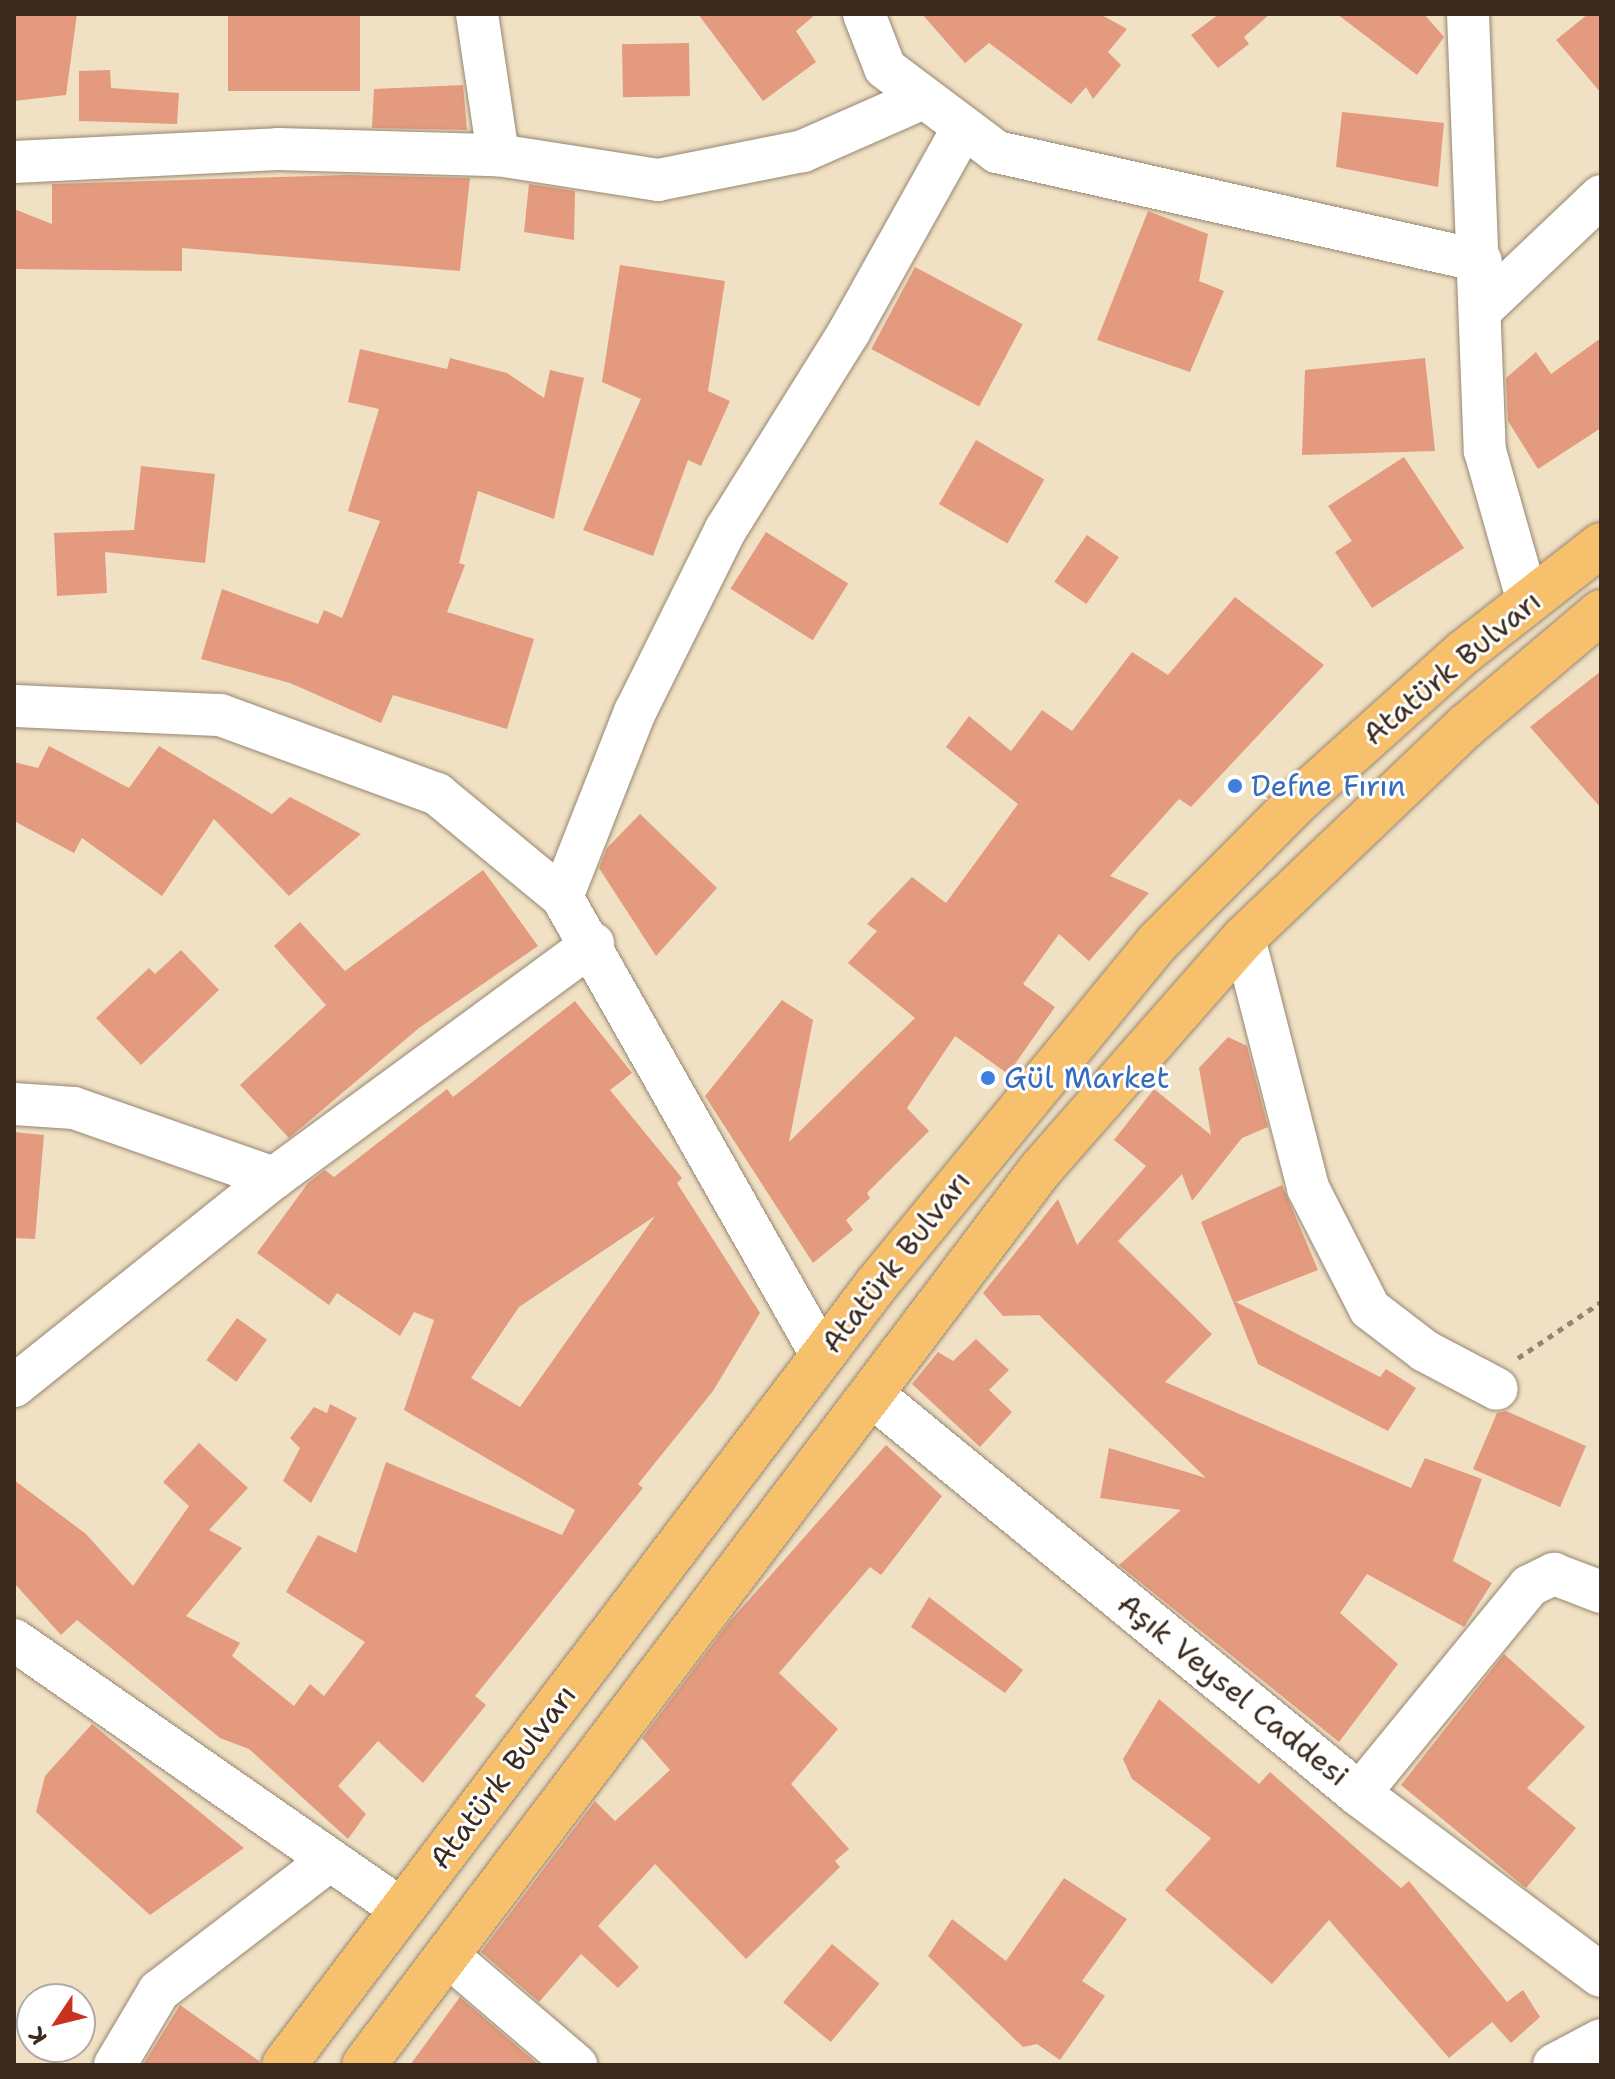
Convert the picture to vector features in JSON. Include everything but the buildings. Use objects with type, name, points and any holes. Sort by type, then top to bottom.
[{"type":"highway","name":"Atatürk Bulvarı","points":[[284,2065],[822,1356],[1158,942],[1300,799],[1528,602],[1601,545]]},
{"type":"highway","name":"Atatürk Bulvarı","points":[[364,2065],[1041,1169],[1244,938],[1466,726],[1601,612]]},
{"type":"highway","points":[[1158,942],[1204,983]]},
{"type":"highway","points":[[402,1910],[447,1955]]},
{"type":"street","points":[[477,14],[498,155]]},
{"type":"street","points":[[864,14],[885,68],[961,132],[997,152],[1481,261]]},
{"type":"street","points":[[1468,14],[1481,261],[1485,451],[1528,602]]},
{"type":"street","points":[[14,162],[278,149],[498,155],[658,180],[803,151],[921,99]]},
{"type":"street","points":[[562,897],[635,712],[726,529],[849,332],[961,132]]},
{"type":"street","points":[[1482,309],[1601,196]]},
{"type":"street","points":[[14,706],[220,715],[437,794],[562,897],[593,944],[822,1356]]},
{"type":"street","points":[[1244,938],[1308,1188],[1370,1309],[1425,1351],[1500,1376]]},
{"type":"street","points":[[14,1386],[274,1178],[593,944]]},
{"type":"street","points":[[14,1104],[74,1108],[274,1178]]},
{"type":"street","name":"Aşık Veysel Caddesi","points":[[872,1395],[1359,1794],[1601,1975]]},
{"type":"street","points":[[1359,1794],[1529,1586],[1554,1574],[1601,1592]]},
{"type":"street","points":[[14,1640],[402,1910]]},
{"type":"street","points":[[115,2065],[159,1991],[330,1860]]},
{"type":"street","points":[[447,1955],[576,2065]]},
{"type":"street","points":[[1554,2065],[1601,2040]]},
{"type":"path","points":[[1500,1376],[1601,1302]]},
{"type":"place","name":"Defne Fırın","points":[[1235,786]]},
{"type":"place","name":"Gül Market","points":[[988,1078]]}]
